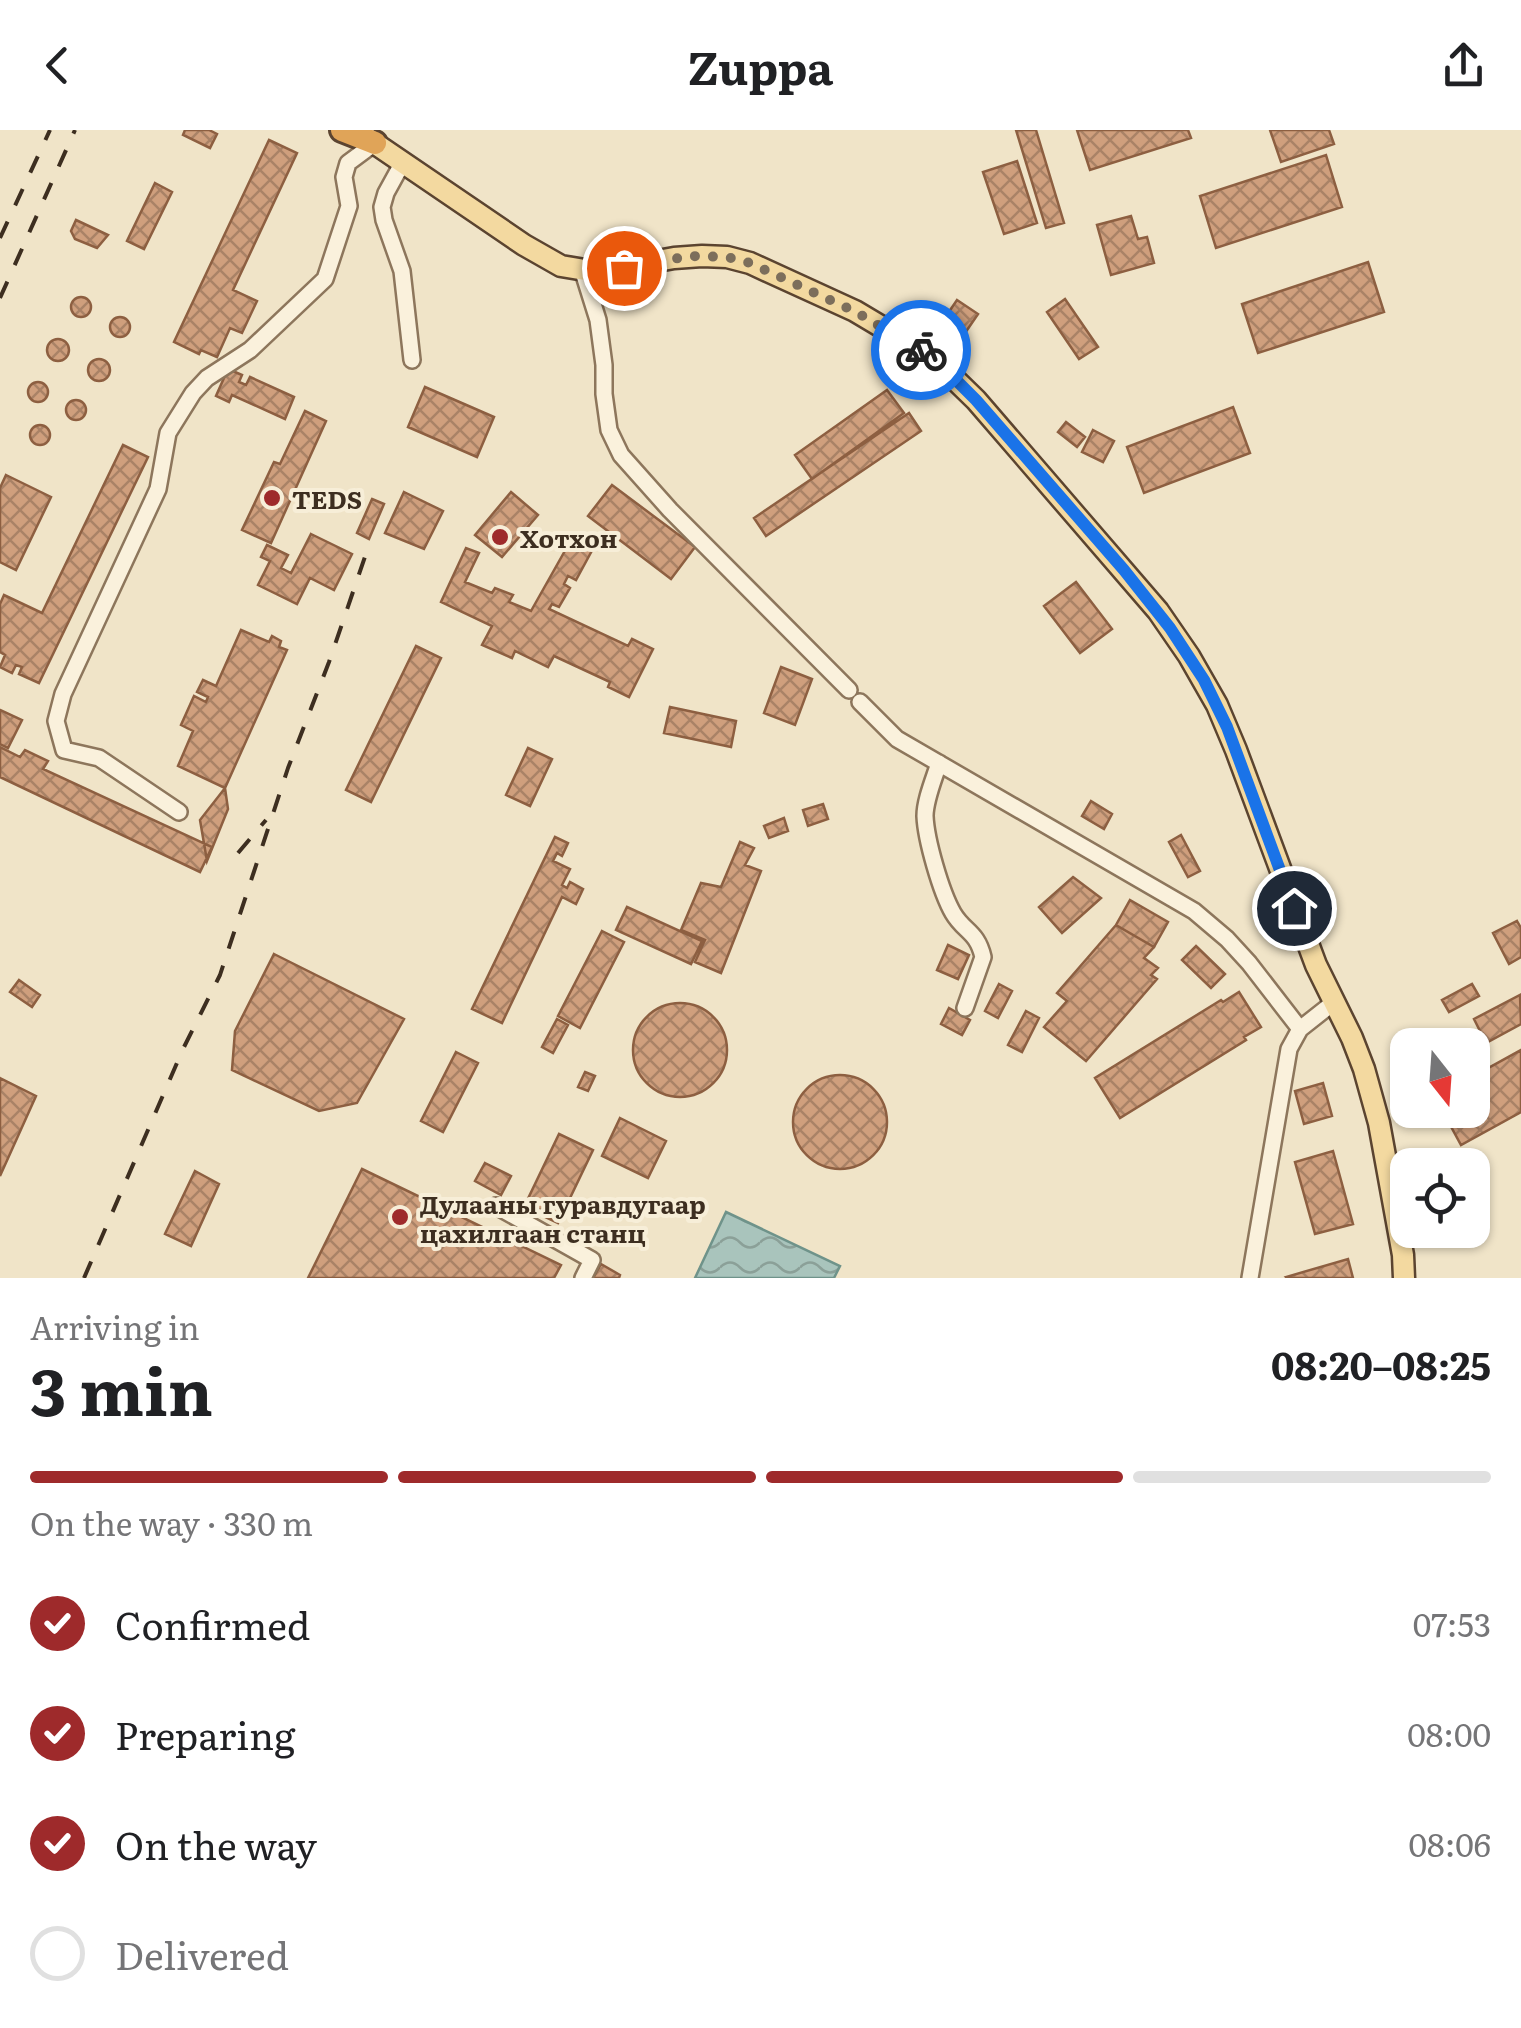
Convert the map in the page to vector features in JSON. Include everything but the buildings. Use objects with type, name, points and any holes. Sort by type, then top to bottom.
[{"type":"highway","points":[[342,130],[364,134]]},
{"type":"main road","points":[[364,134],[560,266],[607,272],[690,256],[727,257],[750,263],[877,323],[919,350],[976,400],[1145,595],[1189,656],[1227,727],[1316,965],[1364,1069],[1380,1123],[1404,1278]]},
{"type":"street","points":[[179,812],[100,758],[64,750],[56,721],[63,694],[158,489],[168,433],[193,393],[207,378],[250,350],[325,279],[349,206],[344,177],[364,134]]},
{"type":"street","points":[[403,162],[382,208],[402,271],[412,360]]},
{"type":"street","points":[[584,272],[598,320],[610,430],[621,455],[670,510],[897,739],[1194,911],[1238,951],[1300,1029]]},
{"type":"street","points":[[939,763],[925,814],[942,893],[956,919],[974,935],[983,957],[965,1008]]},
{"type":"street","points":[[1250,1278],[1284,1065],[1300,1029],[1333,1003]]},
{"type":"street","points":[[496,1206],[592,1260],[583,1278]]},
{"type":"water","points":[[726,1212],[840,1266],[834,1278],[695,1278]]},
{"type":"railway","points":[[0,238],[50,130]]},
{"type":"railway","points":[[0,298],[75,130]]},
{"type":"railway","points":[[84,1278],[183,1049],[220,975],[288,768],[368,548]]},
{"type":"railway","points":[[238,853],[266,820]]},
{"type":"way so far","points":[[624,268],[690,256],[727,257],[750,263],[854,311],[921,350]]},
{"type":"place","name":"TEDS","points":[[272,498]]},
{"type":"place","name":"Хотхон","points":[[500,537]]},
{"type":"place","name":"Дулааны гуравдугаар цахилгаан станц","points":[[400,1217]]},
{"type":"route","points":[[921,350],[976,400],[1124,570],[1189,656],[1227,727],[1294,908]]}]
